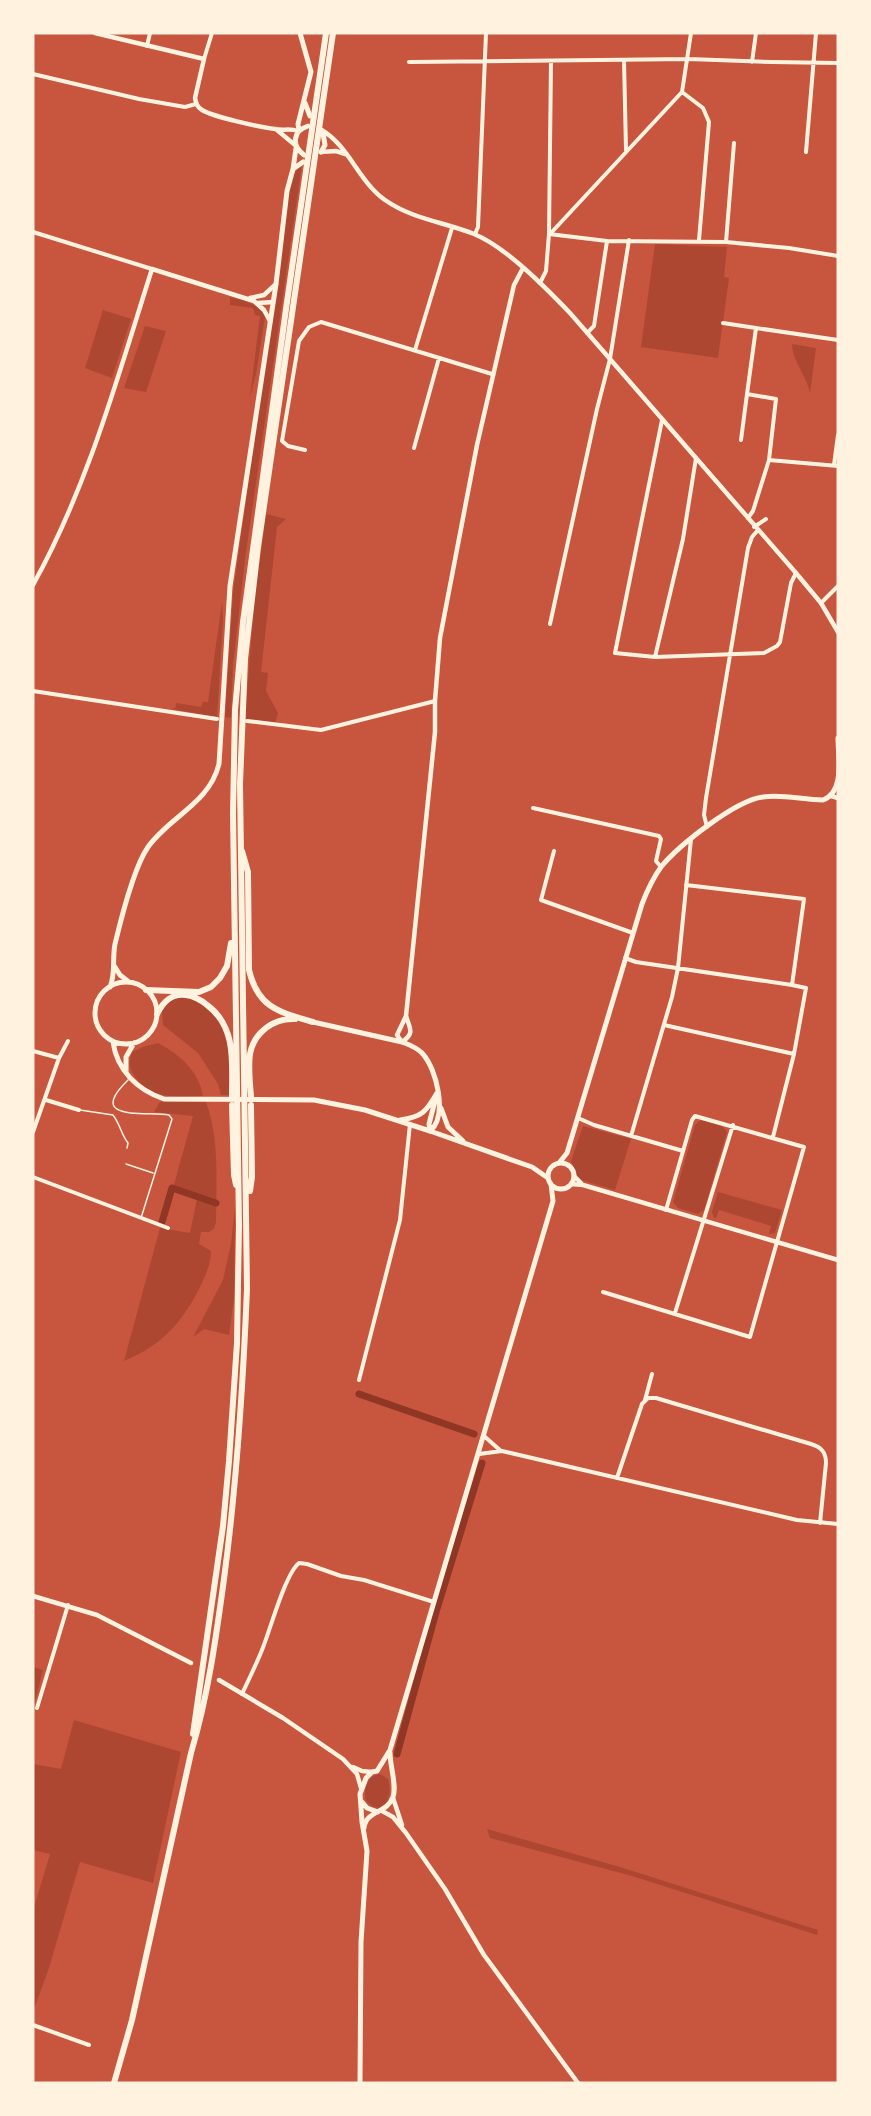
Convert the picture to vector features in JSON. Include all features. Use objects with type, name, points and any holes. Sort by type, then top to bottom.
[{"type":"highway","points":[[309,179],[327,33]]},
{"type":"highway","points":[[190,1753],[202,1716],[214,1646],[234,1494],[244,1360],[247,1206],[240,846],[243,622],[333,33]]},
{"type":"highway","points":[[114,2083],[132,2020],[190,1753],[214,1590],[229,1461],[238,1324],[239,1196],[233,814],[240,722]]},
{"type":"highway","points":[[146,990],[199,992],[206,990],[220,978],[227,966],[231,944],[229,868],[230,824],[233,814]]},
{"type":"highway","points":[[240,846],[248,872],[249,970],[253,985],[263,1001],[271,1007],[281,1013],[314,1022]]},
{"type":"highway","points":[[157,1014],[166,1000],[183,995],[203,1002],[216,1012],[230,1040],[232,1097]]},
{"type":"highway","points":[[251,1096],[250,1054],[262,1031],[282,1020],[295,1019],[314,1022]]},
{"type":"highway","points":[[232,1105],[234,1175],[239,1196]]},
{"type":"highway","points":[[247,1206],[252,1178],[251,1105]]},
{"type":"main road","points":[[110,987],[114,977],[113,954],[116,939],[144,854],[158,835],[203,796],[214,779],[219,764],[230,586],[276,284],[287,190],[293,169],[295,140],[310,69],[300,33]]},
{"type":"main road","points":[[305,101],[310,116]]},
{"type":"main road","points":[[298,131],[308,126]]},
{"type":"main road","points":[[321,152],[325,145],[322,131]]},
{"type":"main road","points":[[296,146],[304,155]]},
{"type":"main road","points":[[293,169],[303,162]]},
{"type":"main road","points":[[532,1167],[552,1166],[559,1163],[567,1152],[645,895],[661,867],[691,839],[739,805],[756,798],[774,796],[823,800],[831,796],[837,788],[838,738]]},
{"type":"main road","points":[[114,966],[130,983],[146,990],[154,1001],[157,1014],[155,1024],[148,1034],[134,1043],[126,1057],[128,1076]]},
{"type":"main road","points":[[130,983],[119,983],[110,987],[102,993],[94,1010],[95,1020],[105,1036],[120,1044],[134,1043]]},
{"type":"main road","points":[[314,1022],[415,1047],[425,1057],[435,1075],[437,1093],[448,1127],[467,1144]]},
{"type":"main road","points":[[113,1042],[114,1050],[128,1076],[154,1095],[164,1099],[314,1100],[343,1104],[398,1120],[532,1167],[548,1178]]},
{"type":"main road","points":[[398,1120],[423,1114],[437,1093]]},
{"type":"main road","points":[[430,1131],[429,1124],[437,1093]]},
{"type":"main road","points":[[430,1131],[438,1122],[441,1108]]},
{"type":"main road","points":[[363,1832],[370,1815],[380,1812],[393,1798],[390,1750],[553,1201],[563,1189],[571,1184],[574,1176],[569,1166],[567,1152]]},
{"type":"main road","points":[[559,1163],[569,1166]]},
{"type":"main road","points":[[552,1166],[548,1171],[548,1178],[553,1201]]},
{"type":"main road","points":[[551,1185],[557,1189],[563,1189]]},
{"type":"main road","points":[[360,2083],[361,1942],[367,1851],[363,1832],[361,1788],[366,1778],[375,1771],[390,1750]]},
{"type":"main road","points":[[375,1771],[386,1772],[391,1777]]},
{"type":"main road","points":[[362,1802],[367,1808],[380,1812]]},
{"type":"street","points":[[95,33],[204,59]]},
{"type":"street","points":[[147,46],[150,33]]},
{"type":"street","points":[[196,104],[196,88],[212,33]]},
{"type":"street","points":[[475,234],[478,227],[486,33]]},
{"type":"street","points":[[549,234],[682,92],[689,59],[691,33]]},
{"type":"street","points":[[752,62],[756,33]]},
{"type":"street","points":[[806,152],[816,33]]},
{"type":"street","points":[[409,62],[689,59],[838,63]]},
{"type":"street","points":[[624,60],[626,150]]},
{"type":"street","points":[[540,283],[546,271],[549,234],[551,61]]},
{"type":"street","points":[[33,74],[151,102],[184,108],[196,104]]},
{"type":"street","points":[[682,92],[703,108],[709,122],[699,240]]},
{"type":"street","points":[[196,104],[209,113],[277,130],[298,131]]},
{"type":"street","points":[[277,130],[296,146]]},
{"type":"street","points":[[322,131],[331,135],[339,143],[369,186],[386,201],[413,215],[475,234],[540,283],[610,359],[821,603],[838,632]]},
{"type":"street","points":[[726,242],[734,143]]},
{"type":"street","points":[[321,152],[336,151],[345,154]]},
{"type":"street","points":[[415,350],[452,228]]},
{"type":"street","points":[[33,232],[248,299],[267,312],[270,321]]},
{"type":"street","points":[[549,234],[606,241],[726,242],[789,248],[838,256]]},
{"type":"street","points":[[550,624],[610,359],[629,240]]},
{"type":"street","points":[[587,333],[594,326],[606,241]]},
{"type":"street","points":[[406,1016],[411,1031],[409,1037],[402,1042],[397,1035],[406,1016],[435,732],[440,638],[492,374],[514,285],[523,268]]},
{"type":"street","points":[[33,585],[60,533],[88,464],[152,269]]},
{"type":"street","points":[[248,299],[259,297],[276,284]]},
{"type":"street","points":[[259,297],[273,302]]},
{"type":"street","points":[[257,303],[273,302]]},
{"type":"street","points":[[305,450],[288,446],[282,441],[299,341],[309,327],[321,322],[492,374]]},
{"type":"street","points":[[723,322],[838,340]]},
{"type":"street","points":[[741,440],[756,328]]},
{"type":"street","points":[[414,448],[439,358]]},
{"type":"street","points":[[747,394],[777,399],[769,460],[753,511],[747,519]]},
{"type":"street","points":[[662,420],[615,653],[655,657],[758,655],[777,646],[782,636],[795,573]]},
{"type":"street","points":[[769,460],[836,466],[838,435]]},
{"type":"street","points":[[655,657],[683,539],[696,458]]},
{"type":"street","points":[[707,828],[705,811],[748,548],[756,528],[766,519]]},
{"type":"street","points":[[821,603],[838,586]]},
{"type":"street","points":[[33,691],[217,719]]},
{"type":"street","points":[[240,722],[321,730],[435,701]]},
{"type":"street","points":[[831,796],[838,798]]},
{"type":"street","points":[[533,808],[659,836],[661,839],[656,861],[661,867]]},
{"type":"street","points":[[631,1136],[664,1025],[678,968],[691,839]]},
{"type":"street","points":[[554,850],[541,900],[633,933]]},
{"type":"street","points":[[686,885],[804,899],[792,985]]},
{"type":"street","points":[[625,958],[636,962],[806,988],[794,1054],[772,1137]]},
{"type":"street","points":[[664,1025],[794,1054]]},
{"type":"street","points":[[33,1132],[59,1058],[68,1041]]},
{"type":"street","points":[[33,1051],[59,1058]]},
{"type":"street","points":[[46,1100],[79,1110]]},
{"type":"street","points":[[603,1292],[750,1337],[804,1146],[695,1116],[666,1210]]},
{"type":"street","points":[[578,1118],[594,1125],[683,1151]]},
{"type":"street","points":[[359,1380],[400,1220],[410,1125]]},
{"type":"street","points":[[675,1313],[733,1125]]},
{"type":"street","points":[[574,1176],[583,1185]]},
{"type":"street","points":[[33,1177],[168,1228]]},
{"type":"street","points":[[571,1184],[583,1185],[838,1260]]},
{"type":"street","points":[[616,1478],[645,1401],[652,1374]]},
{"type":"street","points":[[645,1401],[656,1398],[811,1444],[821,1449],[824,1452],[826,1463],[820,1523]]},
{"type":"street","points":[[484,1436],[502,1451]]},
{"type":"street","points":[[479,1454],[502,1451],[797,1520],[838,1524]]},
{"type":"street","points":[[242,1695],[262,1651],[288,1581],[295,1566],[299,1563],[434,1602]]},
{"type":"street","points":[[33,1596],[97,1615],[191,1664]]},
{"type":"street","points":[[37,1708],[68,1605]]},
{"type":"street","points":[[219,1680],[323,1744],[349,1764],[362,1771],[375,1771]]},
{"type":"street","points":[[349,1764],[357,1774],[361,1788]]},
{"type":"street","points":[[393,1798],[406,1833]]},
{"type":"street","points":[[380,1812],[393,1817],[406,1833],[446,1889],[484,1955],[578,2083]]},
{"type":"street","points":[[33,2025],[89,2045]]},
{"type":"lane","points":[[128,1076],[116,1096],[115,1106],[118,1111],[125,1114],[160,1113],[172,1119],[141,1219]]},
{"type":"lane","points":[[79,1110],[113,1115],[122,1136],[128,1143],[127,1148]]},
{"type":"lane","points":[[126,1164],[154,1173]]},
{"type":"shaded area","points":[[302,164],[245,559],[233,665],[231,718],[225,717],[233,593],[290,184]]},
{"type":"shaded area","points":[[655,244],[727,247],[724,277],[729,278],[718,358],[641,347]]},
{"type":"shaded area","points":[[230,297],[255,306],[265,317],[250,397],[260,316],[255,315],[253,308],[230,305]]},
{"type":"shaded area","points":[[103,310],[131,319],[112,378],[85,368]]},
{"type":"shaded area","points":[[145,326],[166,331],[146,392],[124,388]]},
{"type":"shaded area","points":[[792,344],[816,348],[810,393],[795,357]]},
{"type":"shaded area","points":[[266,514],[286,519],[277,527],[261,672],[268,673],[266,691],[278,713],[275,724],[245,719],[254,603]]},
{"type":"shaded area","points":[[222,602],[217,717],[172,709],[176,707],[176,703],[201,707],[203,702],[208,702]]},
{"type":"shaded area","points":[[185,995],[208,1007],[223,1028],[228,1049],[230,1095],[221,1095],[218,1084],[198,1053],[163,1025],[162,1010],[167,1002]]},
{"type":"shaded area","points":[[158,1043],[173,1052],[193,1071],[203,1096],[158,1094],[150,1091],[136,1078],[130,1066],[132,1052]]},
{"type":"shaded area","points":[[160,1102],[206,1102],[215,1146],[216,1222],[214,1229],[201,1232],[199,1244],[211,1251],[210,1261],[207,1272],[184,1314],[168,1333],[148,1349],[124,1361],[160,1228],[190,1233],[198,1194],[173,1188],[193,1116],[154,1112]]},
{"type":"shaded area","points":[[701,1120],[722,1126],[727,1132],[704,1210],[698,1214],[678,1208],[673,1202],[695,1125]]},
{"type":"shaded area","points":[[583,1126],[631,1139],[615,1190],[581,1180],[577,1176],[571,1161]]},
{"type":"shaded area","points":[[718,1192],[782,1210],[775,1233],[769,1234],[771,1226],[719,1210],[714,1218],[712,1212]]},
{"type":"shaded area","points":[[235,1207],[234,1298],[229,1335],[204,1329],[193,1337],[223,1280],[231,1244]]},
{"type":"shaded area","points":[[33,1667],[43,1670],[33,1709]]},
{"type":"shaded area","points":[[74,1720],[181,1752],[153,1883],[80,1862],[49,1968],[33,2012],[33,1911],[50,1854],[33,1850],[33,1764],[61,1769]]},
{"type":"shaded area","points":[[380,1774],[388,1779],[389,1787],[388,1798],[381,1808],[373,1807],[366,1801],[365,1796],[369,1780]]},
{"type":"shaded area","points":[[487,1829],[620,1867],[818,1930],[817,1935],[632,1876],[490,1838]]},
{"type":"waterway","points":[[162,1222],[172,1188],[216,1203]]},
{"type":"waterway","points":[[359,1394],[474,1434]]},
{"type":"waterway","points":[[397,1754],[436,1612],[482,1463]]}]
